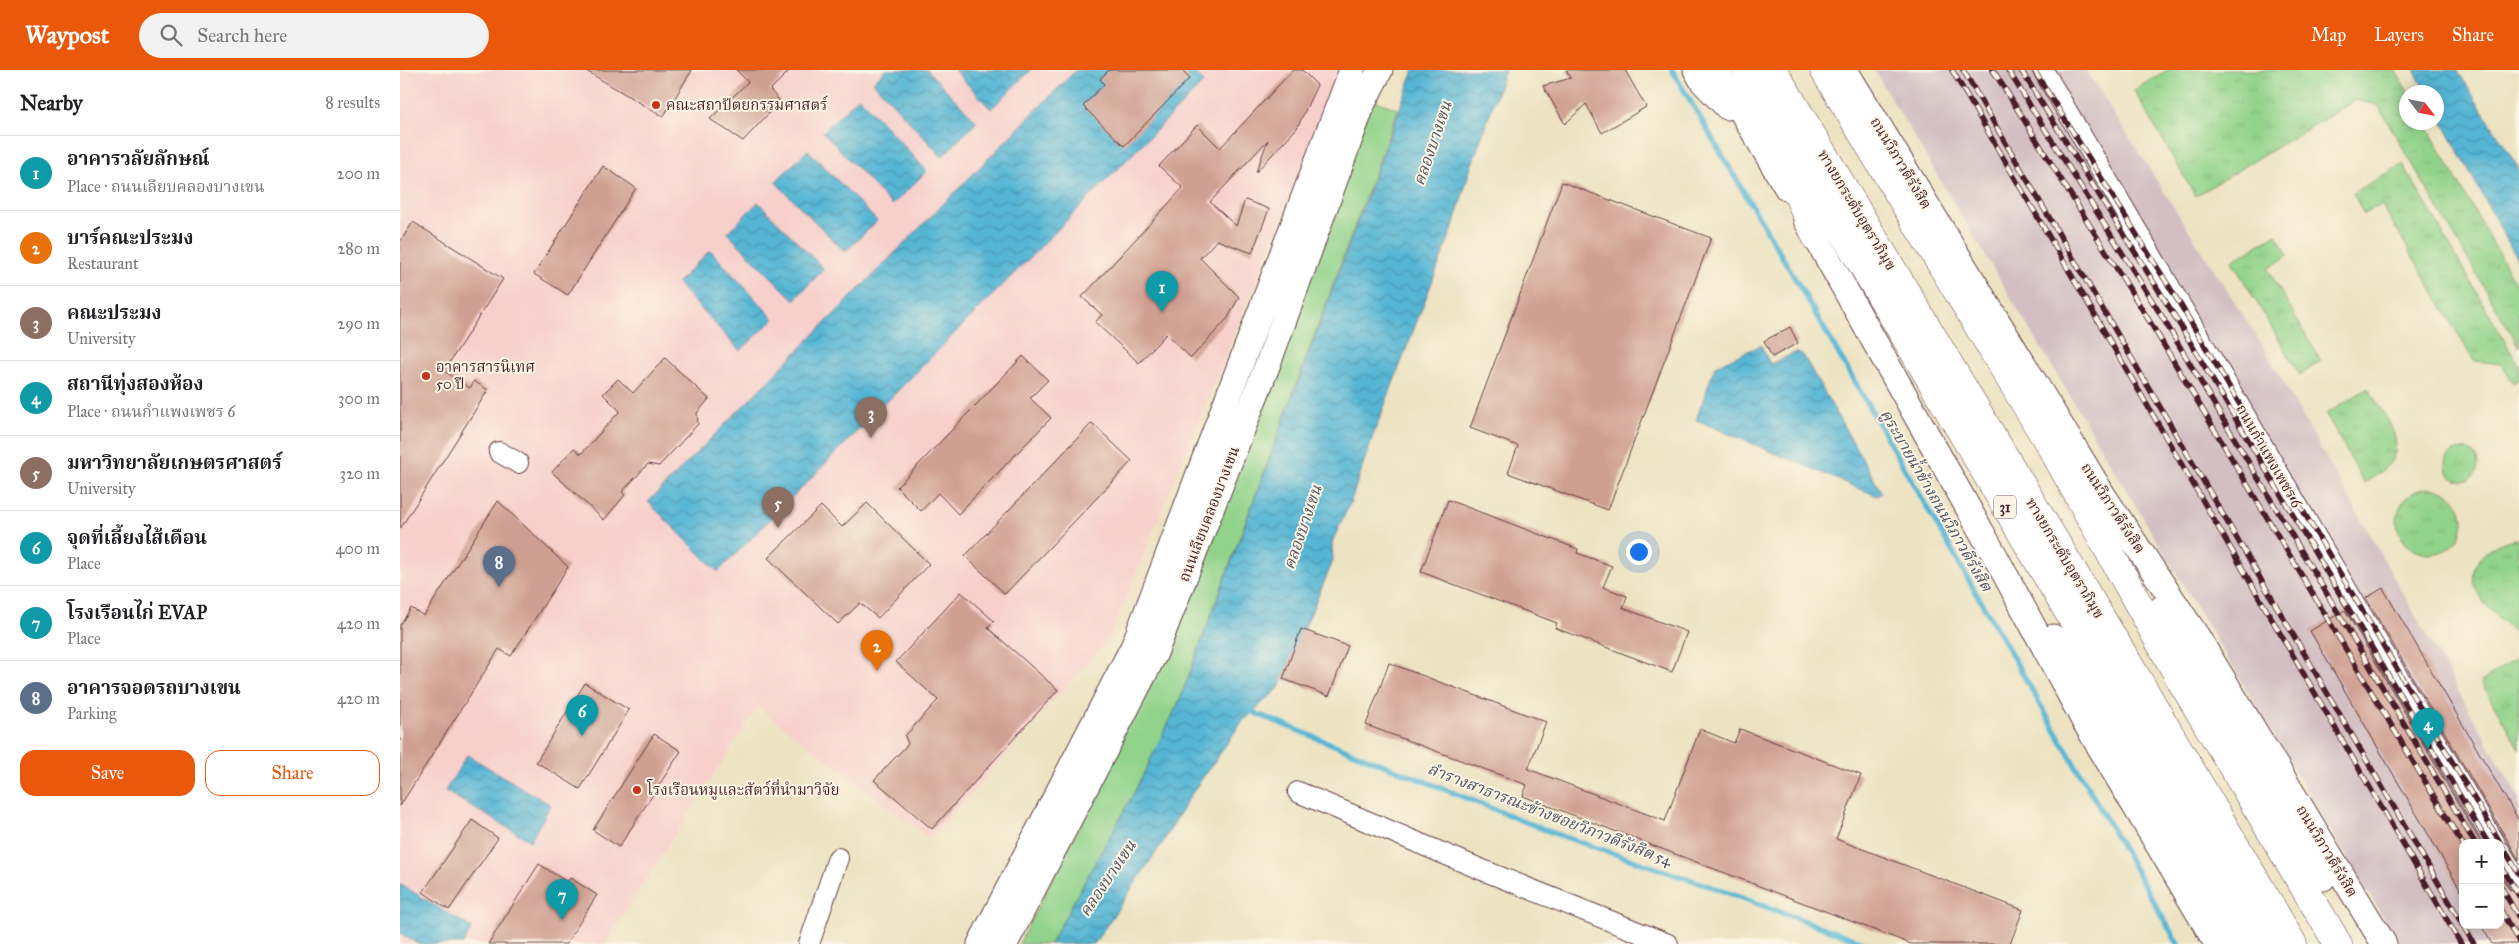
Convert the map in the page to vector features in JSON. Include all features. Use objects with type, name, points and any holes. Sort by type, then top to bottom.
[{"type":"highway","points":[[1743,70],[1817,239]]},
{"type":"highway","name":"31","points":[[1747,70],[2265,944]]},
{"type":"highway","name":"ทางยกระดับอุตราภิมุข","points":[[1772,70],[2087,595],[2293,944]]},
{"type":"highway","name":"ทางยกระดับอุตราภิมุข","points":[[1809,70],[2323,944]]},
{"type":"highway","name":"ถนนวิภาวดีรังสิต","points":[[1824,70],[2054,452],[2180,679],[2338,944]]},
{"type":"highway","points":[[1840,70],[1865,103]]},
{"type":"main road","name":"ถนนเลียบคลองบางเขน","points":[[980,944],[1134,644],[1352,70]]},
{"type":"main road","name":"ถนนเลียบคลองบางเขน","points":[[1005,944],[1154,653],[1269,361],[1363,103],[1380,70]]},
{"type":"main road","points":[[1696,70],[1702,82],[1756,138]]},
{"type":"main road","name":"31","points":[[1717,70],[1817,239],[1994,554],[2083,719],[2216,944]]},
{"type":"main road","name":"ถนนวิภาวดีรังสิต","points":[[1845,70],[2104,495],[2198,638],[2384,944]]},
{"type":"main road","points":[[2104,495],[2185,653],[2364,944]]},
{"type":"main road","points":[[1994,554],[2104,707],[2240,944]]},
{"type":"street","name":"ถนนกำแพงเพชร 6","points":[[2043,70],[2494,839]]},
{"type":"street","points":[[499,452],[518,463]]},
{"type":"street","points":[[1298,792],[1668,944]]},
{"type":"street","points":[[809,944],[838,858]]},
{"type":"street","points":[[2504,858],[2519,883]]},
{"type":"shaded area","points":[[400,70],[1343,70],[1109,639],[930,839],[758,707],[604,944],[400,944]]},
{"type":"shaded area","points":[[1874,70],[2086,70],[2261,343],[2519,798],[2519,944],[2399,944]]},
{"type":"green space","points":[[2167,70],[2395,70],[2404,85],[2399,85],[2399,130],[2429,130],[2519,290],[2519,347],[2378,105],[2356,100],[2195,196],[2134,90]]},
{"type":"green space","points":[[1373,100],[1398,109],[1179,702],[1134,793],[1050,944],[1019,944],[1103,780]]},
{"type":"green space","points":[[2403,164],[2519,366],[2519,379],[2513,383],[2501,364],[2474,361],[2382,205],[2363,213],[2353,193]]},
{"type":"green space","points":[[2276,234],[2288,255],[2268,269],[2321,361],[2300,375],[2232,261]]},
{"type":"green space","points":[[2368,388],[2392,428],[2395,450],[2391,461],[2381,472],[2364,483],[2326,414]]},
{"type":"green space","points":[[2462,449],[2468,450],[2473,454],[2477,459],[2477,471],[2473,476],[2468,480],[2462,481],[2456,480],[2451,476],[2447,471],[2446,465],[2447,459],[2451,454],[2456,450]]},
{"type":"green space","points":[[2423,488],[2437,488],[2449,493],[2458,502],[2463,514],[2461,534],[2454,545],[2437,554],[2423,554],[2411,549],[2402,540],[2397,528],[2397,514],[2402,502],[2411,493]]},
{"type":"green space","points":[[2519,539],[2519,635],[2484,602],[2476,589],[2473,579],[2474,570],[2484,554],[2500,543]]},
{"type":"green space","points":[[2519,656],[2519,749],[2481,682]]},
{"type":"water","points":[[885,70],[927,70],[977,122],[942,157],[873,82]]},
{"type":"water","points":[[954,70],[1031,70],[991,109]]},
{"type":"water","points":[[1076,70],[1192,70],[1204,82],[718,572],[648,502]]},
{"type":"water","name":"คลองบางเขน","points":[[1414,70],[1505,70],[1471,167],[1452,230],[1371,441],[1351,501],[1332,542],[1333,561],[1279,688],[1242,722],[1188,799],[1163,842],[1094,944],[1050,944],[1134,793],[1179,702]]},
{"type":"water","points":[[2414,70],[2457,70],[2519,169],[2519,262],[2444,125],[2444,85],[2422,85]]},
{"type":"water","points":[[859,97],[927,171],[892,205],[823,132]]},
{"type":"water","points":[[808,150],[877,221],[845,252],[775,182]]},
{"type":"water","points":[[758,202],[824,269],[794,300],[727,233]]},
{"type":"water","points":[[710,250],[774,319],[740,351],[677,283]]},
{"type":"water","points":[[1761,345],[1770,364],[1797,352],[1803,355],[1882,493],[1877,496],[1696,420],[1715,366]]},
{"type":"water","points":[[467,755],[551,805],[530,841],[445,791]]},
{"type":"water","points":[[400,884],[472,928],[463,944],[418,944],[400,933]]},
{"type":"building","name":"คณะสถาปัตยกรรมศาสตร์","points":[[585,70],[692,70],[663,117]]},
{"type":"building","points":[[736,70],[790,70],[770,90],[780,101],[743,141],[710,119],[748,82]]},
{"type":"building","points":[[1109,70],[1182,70],[1190,78],[1124,146],[1083,106],[1104,84],[1100,79]]},
{"type":"building","points":[[1293,70],[1302,70],[1317,85],[1297,128],[1256,172],[1268,140],[1210,202],[1236,226],[1245,200],[1269,209],[1252,253],[1217,240],[1200,258],[1239,297],[1228,318],[1191,358],[1166,334],[1139,363],[1095,322],[1102,315],[1082,297],[1183,188],[1159,166],[1197,125],[1220,148]]},
{"type":"building","points":[[1566,70],[1625,70],[1646,107],[1602,133],[1586,104],[1565,124],[1543,86],[1571,78]]},
{"type":"building","points":[[603,166],[636,188],[568,295],[534,274]]},
{"type":"building","points":[[1562,182],[1711,238],[1608,510],[1508,473],[1518,446],[1470,428]]},
{"type":"building","name":"อาคารสารนิเทศ 50 ปี","points":[[413,222],[503,279],[444,371],[470,388],[474,381],[488,390],[400,529],[400,242]]},
{"type":"building","points":[[1790,327],[1798,343],[1772,357],[1764,341]]},
{"type":"building","points":[[1023,356],[1048,380],[1030,398],[1051,418],[958,514],[938,493],[921,511],[897,487]]},
{"type":"building","points":[[665,358],[709,399],[697,413],[698,424],[659,466],[648,464],[622,492],[625,495],[604,520],[552,472],[574,448],[581,454],[620,411],[603,394],[618,379],[633,393]]},
{"type":"building","points":[[1092,423],[1132,461],[1005,594],[965,556]]},
{"type":"building","points":[[1448,500],[1578,549],[1577,553],[1612,566],[1603,587],[1627,596],[1623,608],[1687,632],[1672,672],[1555,628],[1557,623],[1421,572]]},
{"type":"building","points":[[498,501],[568,567],[511,656],[499,649],[400,806],[400,625],[411,608],[424,616]]},
{"type":"building","points":[[867,503],[929,564],[878,618],[860,603],[838,624],[768,558],[821,506],[842,527]]},
{"type":"building","points":[[2383,588],[2519,821],[2519,860],[2366,598]]},
{"type":"building","points":[[961,592],[994,621],[988,628],[1058,690],[932,829],[874,780],[908,744],[905,736],[938,700],[896,662]]},
{"type":"building","points":[[2345,610],[2479,839],[2459,839],[2459,887],[2310,631]]},
{"type":"building","points":[[1301,629],[1348,646],[1329,696],[1283,679]]},
{"type":"building","points":[[1389,663],[1546,722],[1528,769],[1665,821],[1700,729],[1734,743],[1740,729],[1861,775],[1836,839],[2023,910],[2010,944],[1911,944],[1523,796],[1527,785],[1366,725]]},
{"type":"building","points":[[585,683],[629,710],[580,789],[536,762]]},
{"type":"building","name":"โรงเรือนหมูและสัตว์ที่นำมาวิจัย","points":[[654,734],[681,751],[619,847],[593,830]]},
{"type":"building","points":[[472,820],[498,838],[449,910],[423,892]]},
{"type":"building","points":[[539,864],[567,882],[570,878],[597,895],[566,944],[488,944]]},
{"type":"building","points":[[2504,881],[2509,889],[2519,895],[2519,944],[2492,944],[2483,929],[2504,929]]},
{"type":"waterway","name":"คูระบายน้ำข้างถนนวิภาวดีรังสิต","points":[[1672,70],[1803,292],[2178,944]]},
{"type":"waterway","name":"ลำรางสาธารณะข้างซอยวิภาวดีรังสิต 54","points":[[1245,709],[1553,833],[1712,887],[1868,944]]},
{"type":"railway","points":[[1952,70],[2461,944]]},
{"type":"railway","points":[[1963,70],[2474,944]]},
{"type":"railway","points":[[1993,70],[2150,322],[2459,839]]},
{"type":"railway","points":[[2008,70],[2161,315],[2473,839]]},
{"type":"railway","points":[[2021,70],[2171,310],[2486,839]]},
{"type":"railway","points":[[2034,70],[2180,304],[2519,874]]},
{"type":"railway","points":[[2504,871],[2519,896]]},
{"type":"railway","points":[[2504,892],[2519,918]]},
{"type":"railway","points":[[2504,916],[2519,942]]},
{"type":"place","name":"คณะสถาปัตยกรรมศาสตร์","points":[[656,105]]},
{"type":"place","name":"อาคารวลัยลักษณ์","points":[[1162,312]]},
{"type":"place","name":"อาคารสารนิเทศ 50 ปี","points":[[426,376]]},
{"type":"place","name":"คณะประมง","points":[[871,438]]},
{"type":"place","name":"มหาวิทยาลัยเกษตรศาสตร์","points":[[778,528]]},
{"type":"place","name":"อาคารจอดรถบางเขน","points":[[499,587]]},
{"type":"place","name":"บาร์คณะประมง","points":[[877,671]]},
{"type":"place","name":"จุดที่เลี้ยงไส้เดือน","points":[[582,736]]},
{"type":"place","name":"สถานีทุ่งสองห้อง","points":[[2428,749]]},
{"type":"place","name":"โรงเรือนหมูและสัตว์ที่นำมาวิจัย","points":[[637,790]]},
{"type":"place","name":"โรงเรือนไก่ EVAP","points":[[562,920]]}]
